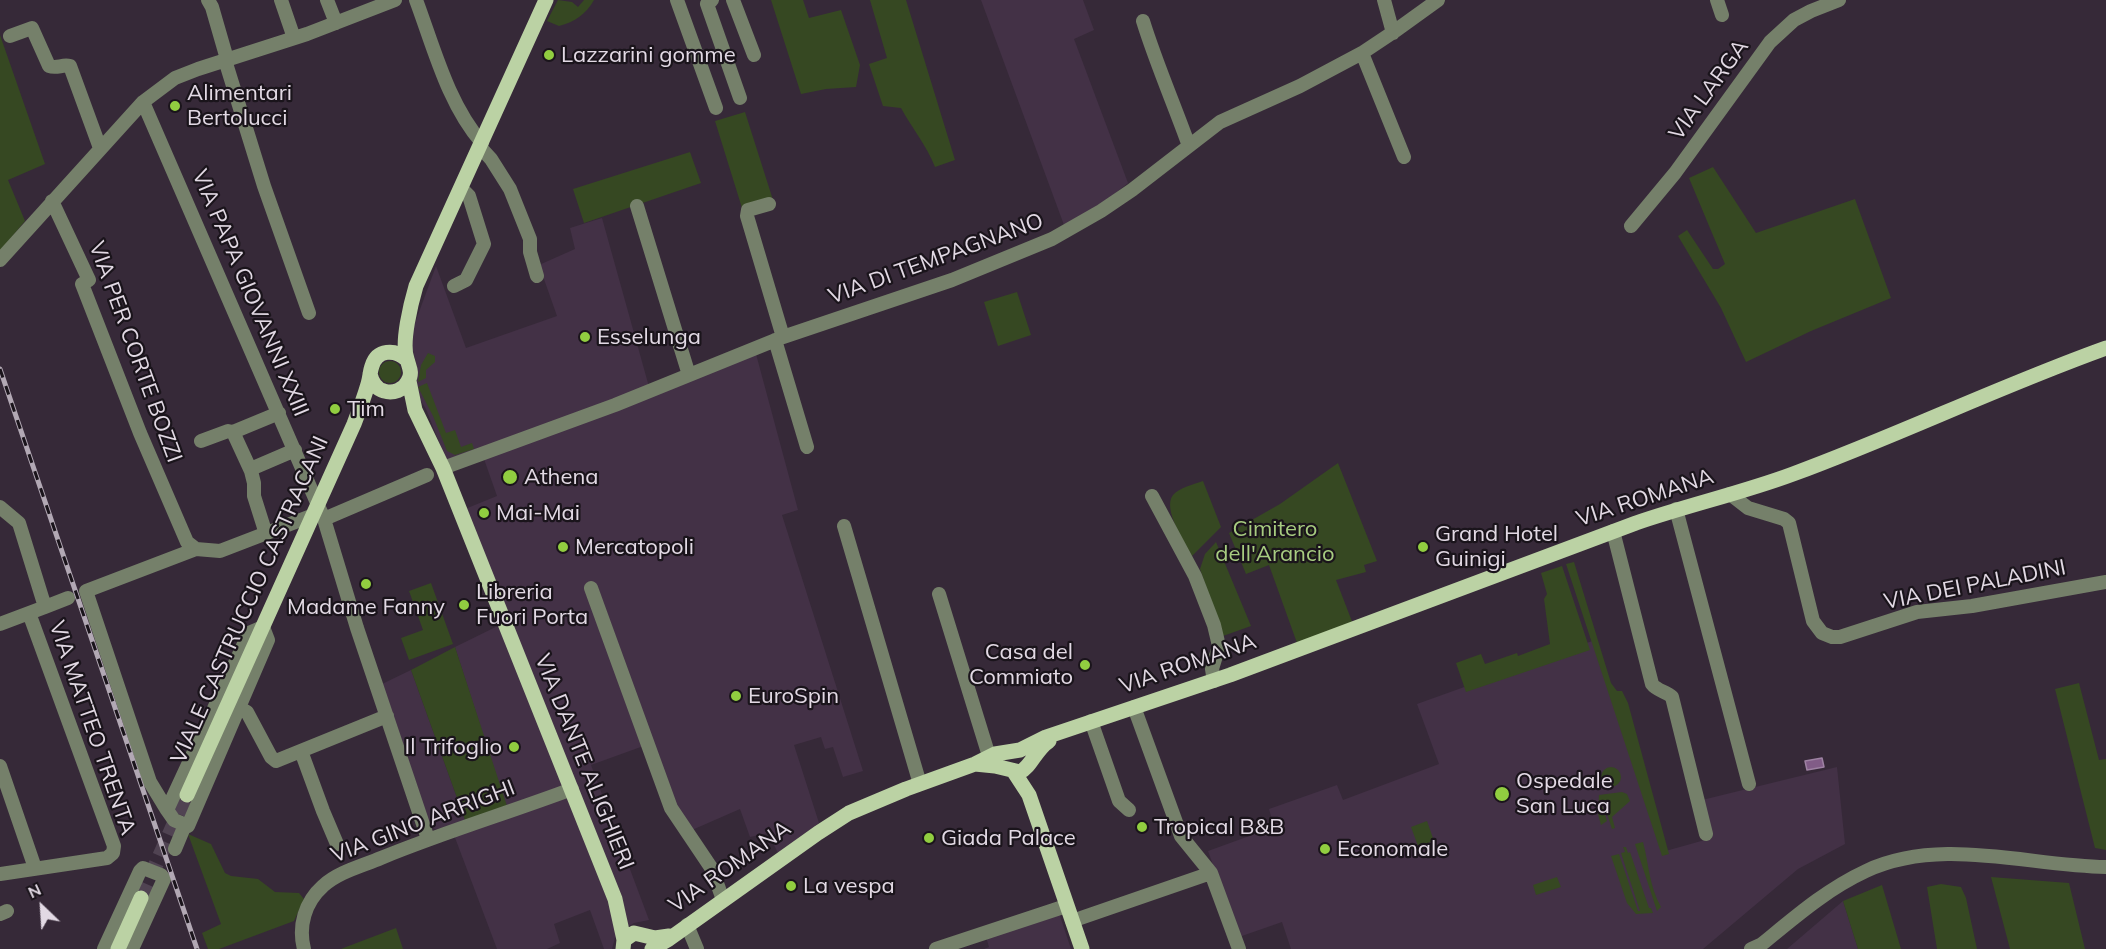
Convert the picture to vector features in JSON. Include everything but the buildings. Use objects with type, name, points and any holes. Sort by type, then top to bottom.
[{"type":"main road","name":"VIALE CASTRUCCIO CASTRACANI","points":[[187,795],[317,512],[354,424],[374,361],[378,356],[390,352],[407,320],[419,277],[546,0]]},
{"type":"main road","name":"VIALE CASTRUCCIO CASTRACANI","points":[[354,424],[386,391],[404,387],[409,381],[411,368],[406,359],[407,320]]},
{"type":"main road","name":"VIA ROMANA","points":[[652,949],[840,818],[864,806],[982,760],[1016,751],[1037,740],[1214,681],[1613,531],[1676,509],[1785,477],[2027,377],[2106,348]]},
{"type":"main road","points":[[390,352],[396,352],[406,359]]},
{"type":"main road","points":[[370,374],[375,385],[386,391]]},
{"type":"main road","name":"VIA DANTE ALIGHIERI","points":[[409,381],[415,410],[443,468],[632,943]]},
{"type":"main road","name":"VIA DANTE ALIGHIERI","points":[[386,391],[415,410]]},
{"type":"main road","name":"VIA ROMANA","points":[[982,760],[1020,768],[1040,747],[1059,733]]},
{"type":"main road","points":[[1016,751],[1007,758],[1020,768],[1082,949]]},
{"type":"main road","points":[[118,949],[141,898]]},
{"type":"main road","name":"VIA ROMANA","points":[[632,943],[659,938],[681,930]]},
{"type":"street","points":[[208,0],[212,7],[264,186],[309,313]]},
{"type":"street","points":[[281,0],[294,38]]},
{"type":"street","points":[[327,0],[336,23]]},
{"type":"street","points":[[0,260],[143,102],[175,78],[294,38],[395,0]]},
{"type":"street","points":[[416,0],[448,86],[469,129],[510,189],[530,239],[530,252],[537,276]]},
{"type":"street","points":[[677,0],[716,108]]},
{"type":"street","points":[[712,0],[707,4],[740,98]]},
{"type":"street","points":[[733,0],[754,55]]},
{"type":"street","points":[[1384,0],[1393,33]]},
{"type":"street","name":"VIA DI TEMPAGNANO","points":[[443,468],[605,408],[779,338],[952,280],[1053,239],[1132,190],[1220,122],[1300,86],[1362,53],[1438,0]]},
{"type":"street","points":[[1718,0],[1722,15]]},
{"type":"street","name":"VIA LARGA","points":[[1630,226],[1674,173],[1770,42],[1794,20],[1811,10],[1839,0]]},
{"type":"street","points":[[1143,21],[1162,78],[1189,146]]},
{"type":"street","points":[[10,36],[32,28],[49,66],[54,68],[65,64],[70,66],[100,148]]},
{"type":"street","points":[[1362,53],[1404,157]]},
{"type":"street","name":"VIA PAPA GIOVANNI XXIII","points":[[143,102],[295,450],[428,839]]},
{"type":"street","points":[[454,286],[466,280],[484,244],[469,196],[461,188]]},
{"type":"street","name":"VIA PER CORTE BOZZI","points":[[52,201],[89,280],[82,284],[140,433],[187,542],[196,549]]},
{"type":"street","points":[[769,204],[748,210],[747,216],[807,447]]},
{"type":"street","points":[[638,206],[689,375]]},
{"type":"street","points":[[201,441],[228,431],[233,432],[279,413]]},
{"type":"street","points":[[233,432],[251,471],[254,496],[266,534]]},
{"type":"street","points":[[251,471],[253,468],[295,450]]},
{"type":"street","points":[[167,810],[249,633],[263,627],[268,640],[189,826],[185,825],[174,820],[167,810],[150,782],[86,591],[196,549],[220,551],[317,512],[428,476]]},
{"type":"street","name":"VIA DEI PALADINI","points":[[1730,494],[1748,508],[1790,523],[1813,621],[1820,631],[1829,636],[1845,636],[1893,618],[1917,612],[1972,606],[2106,582]]},
{"type":"street","points":[[1152,496],[1196,576],[1214,625],[1219,646],[1212,669],[1214,681]]},
{"type":"street","points":[[0,507],[19,523],[45,607]]},
{"type":"street","points":[[1676,509],[1749,784]]},
{"type":"street","points":[[844,526],[920,784]]},
{"type":"street","points":[[1613,531],[1652,684],[1671,697],[1706,834]]},
{"type":"street","points":[[591,588],[671,808],[712,869],[723,900]]},
{"type":"street","points":[[939,594],[982,760]]},
{"type":"street","points":[[0,624],[68,598]]},
{"type":"street","name":"VIA MATTEO TRENTA","points":[[30,613],[114,846],[110,856],[35,868]]},
{"type":"street","points":[[1134,707],[1181,836],[1211,873],[1239,949]]},
{"type":"street","points":[[240,708],[247,712],[271,757],[276,761],[387,716]]},
{"type":"street","points":[[1091,722],[1119,801],[1129,810]]},
{"type":"street","points":[[301,751],[338,844]]},
{"type":"street","points":[[0,768],[35,868],[0,874]]},
{"type":"street","name":"VIA GINO ARRIGHI","points":[[304,949],[302,931],[310,901],[322,887],[342,874],[428,839],[572,789]]},
{"type":"street","points":[[175,849],[185,825]]},
{"type":"street","points":[[1757,947],[1837,887],[1876,867],[1908,858],[1952,854],[2106,867]]},
{"type":"street","points":[[104,949],[143,868],[161,875],[164,879],[132,949]]},
{"type":"street","points":[[1072,921],[1211,873]]},
{"type":"street","points":[[936,949],[1066,906]]},
{"type":"street","points":[[681,930],[697,949]]},
{"type":"shaded area","points":[[981,0],[1083,0],[1094,30],[1074,39],[1128,183],[1098,207],[1064,225]]},
{"type":"shaded area","points":[[602,218],[651,394],[756,354],[798,510],[782,515],[863,771],[843,777],[833,747],[825,749],[821,737],[794,745],[819,823],[778,853],[768,833],[750,837],[740,809],[692,830],[674,805],[649,744],[591,765],[649,920],[634,923],[616,934],[612,949],[604,949],[590,910],[554,924],[560,943],[547,949],[497,949],[451,827],[435,829],[427,823],[382,684],[411,670],[465,820],[506,806],[455,647],[510,620],[465,509],[497,496],[484,459],[450,470],[426,409],[414,390],[417,367],[411,343],[412,331],[436,266],[466,348],[557,316],[539,265],[575,249],[570,228]]},
{"type":"shaded area","name":"Ospedale San Luca","points":[[1595,640],[1662,852],[1712,838],[1702,800],[1837,767],[1845,844],[1798,869],[1703,949],[1291,949],[1282,922],[1239,937],[1208,851],[1274,827],[1269,809],[1337,785],[1343,800],[1439,764],[1417,704]]},
{"type":"shaded area","points":[[1822,758],[1824,767],[1807,770],[1805,761]]},
{"type":"shaded area","points":[[1843,901],[1858,949],[1787,949]]},
{"type":"shaded area","points":[[1059,913],[1071,949],[984,949],[989,947],[986,937]]},
{"type":"green space","points":[[558,0],[572,2],[578,7],[584,0],[594,0],[580,17],[559,26],[547,21]]},
{"type":"green space","points":[[771,0],[803,0],[809,18],[841,10],[860,65],[856,87],[826,89],[801,94]]},
{"type":"green space","points":[[870,0],[906,0],[955,160],[935,167],[924,144],[901,108],[883,106],[869,64],[887,58]]},
{"type":"green space","points":[[0,35],[45,164],[8,180],[25,221],[0,251]]},
{"type":"green space","points":[[745,112],[773,200],[742,208],[715,121]]},
{"type":"green space","points":[[690,152],[701,183],[584,223],[573,189]]},
{"type":"green space","points":[[1713,167],[1756,233],[1855,199],[1891,298],[1811,331],[1746,362],[1721,308],[1678,236],[1687,230],[1713,269],[1718,269],[1725,264],[1689,178]]},
{"type":"green space","points":[[1017,292],[1031,335],[998,346],[984,302]]},
{"type":"green space","points":[[428,353],[435,356],[435,362],[426,370],[426,378],[418,382],[421,365]]},
{"type":"green space","points":[[386,361],[394,361],[401,368],[401,376],[394,383],[386,383],[379,376],[379,368]]},
{"type":"green space","points":[[427,383],[446,433],[455,430],[461,447],[472,443],[474,449],[455,455],[447,451],[418,387]]},
{"type":"green space","name":"Cimitero dell'Arancio","points":[[1338,463],[1377,561],[1364,565],[1366,572],[1336,580],[1353,624],[1297,643],[1269,565],[1246,574],[1229,533],[1280,504]]},
{"type":"green space","points":[[1203,481],[1221,527],[1192,556],[1172,517],[1170,501],[1179,490]]},
{"type":"green space","points":[[1216,542],[1251,626],[1223,636],[1200,569],[1205,554]]},
{"type":"green space","points":[[1574,562],[1611,683],[1617,691],[1622,691],[1628,703],[1669,854],[1662,856],[1566,564]]},
{"type":"green space","points":[[1562,566],[1590,650],[1466,692],[1456,663],[1481,654],[1485,664],[1517,653],[1518,656],[1550,644],[1544,599],[1547,594],[1541,573]]},
{"type":"green space","points":[[431,583],[453,644],[409,660],[401,638],[423,630],[409,591]]},
{"type":"green space","points":[[455,647],[507,806],[465,820],[411,670]]},
{"type":"green space","points":[[2079,683],[2099,760],[2106,759],[2106,850],[2095,848],[2055,689]]},
{"type":"green space","points":[[1611,767],[1618,770],[1621,777],[1618,784],[1611,787],[1604,784],[1601,777],[1604,770]]},
{"type":"green space","points":[[1622,792],[1627,794],[1630,801],[1612,817],[1615,828],[1612,829],[1603,801],[1601,802],[1607,821],[1601,825],[1598,814],[1599,795]]},
{"type":"green space","points":[[1427,821],[1434,841],[1418,846],[1411,827]]},
{"type":"green space","points":[[188,834],[211,844],[225,873],[231,876],[258,879],[275,892],[299,893],[304,899],[294,921],[219,949],[208,949],[202,933],[221,924]]},
{"type":"green space","points":[[1643,842],[1652,883],[1661,907],[1657,911],[1635,844]]},
{"type":"green space","points":[[1623,847],[1626,847],[1628,853],[1630,852],[1649,908],[1653,913],[1636,914],[1627,903],[1611,856],[1619,854],[1638,911],[1640,911],[1621,853],[1625,852]]},
{"type":"green space","points":[[1557,877],[1561,887],[1536,895],[1533,885]]},
{"type":"green space","points":[[1991,877],[2069,883],[2085,949],[2010,949]]},
{"type":"green space","points":[[1941,884],[1961,887],[1966,898],[1977,949],[1937,949],[1927,887]]},
{"type":"green space","points":[[1882,885],[1901,949],[1858,949],[1843,901]]},
{"type":"green space","points":[[396,928],[403,949],[341,949],[346,947]]},
{"type":"tunnel","points":[[141,898],[187,795]]},
{"type":"railway","points":[[0,369],[197,949]]},
{"type":"place","name":"Lazzarini gomme","points":[[549,55]]},
{"type":"place","name":"Alimentari Bertolucci","points":[[175,106]]},
{"type":"place","name":"Esselunga","points":[[585,337]]},
{"type":"place","name":"Tim","points":[[335,409]]},
{"type":"place","name":"Athena","points":[[510,477]]},
{"type":"place","name":"Mai-Mai","points":[[484,513]]},
{"type":"place","name":"Mercatopoli","points":[[563,547]]},
{"type":"place","name":"Grand Hotel Guinigi","points":[[1423,547]]},
{"type":"place","name":"Madame Fanny","points":[[366,584]]},
{"type":"place","name":"Libreria Fuori Porta","points":[[464,605]]},
{"type":"place","name":"Casa del Commiato","points":[[1085,665]]},
{"type":"place","name":"EuroSpin","points":[[736,696]]},
{"type":"place","name":"Il Trifoglio","points":[[514,747]]},
{"type":"place","name":"Ospedale San Luca","points":[[1502,794]]},
{"type":"place","name":"Tropical B&B","points":[[1142,827]]},
{"type":"place","name":"Giada Palace","points":[[929,838]]},
{"type":"place","name":"Economale","points":[[1325,849]]},
{"type":"place","name":"La vespa","points":[[791,886]]}]
